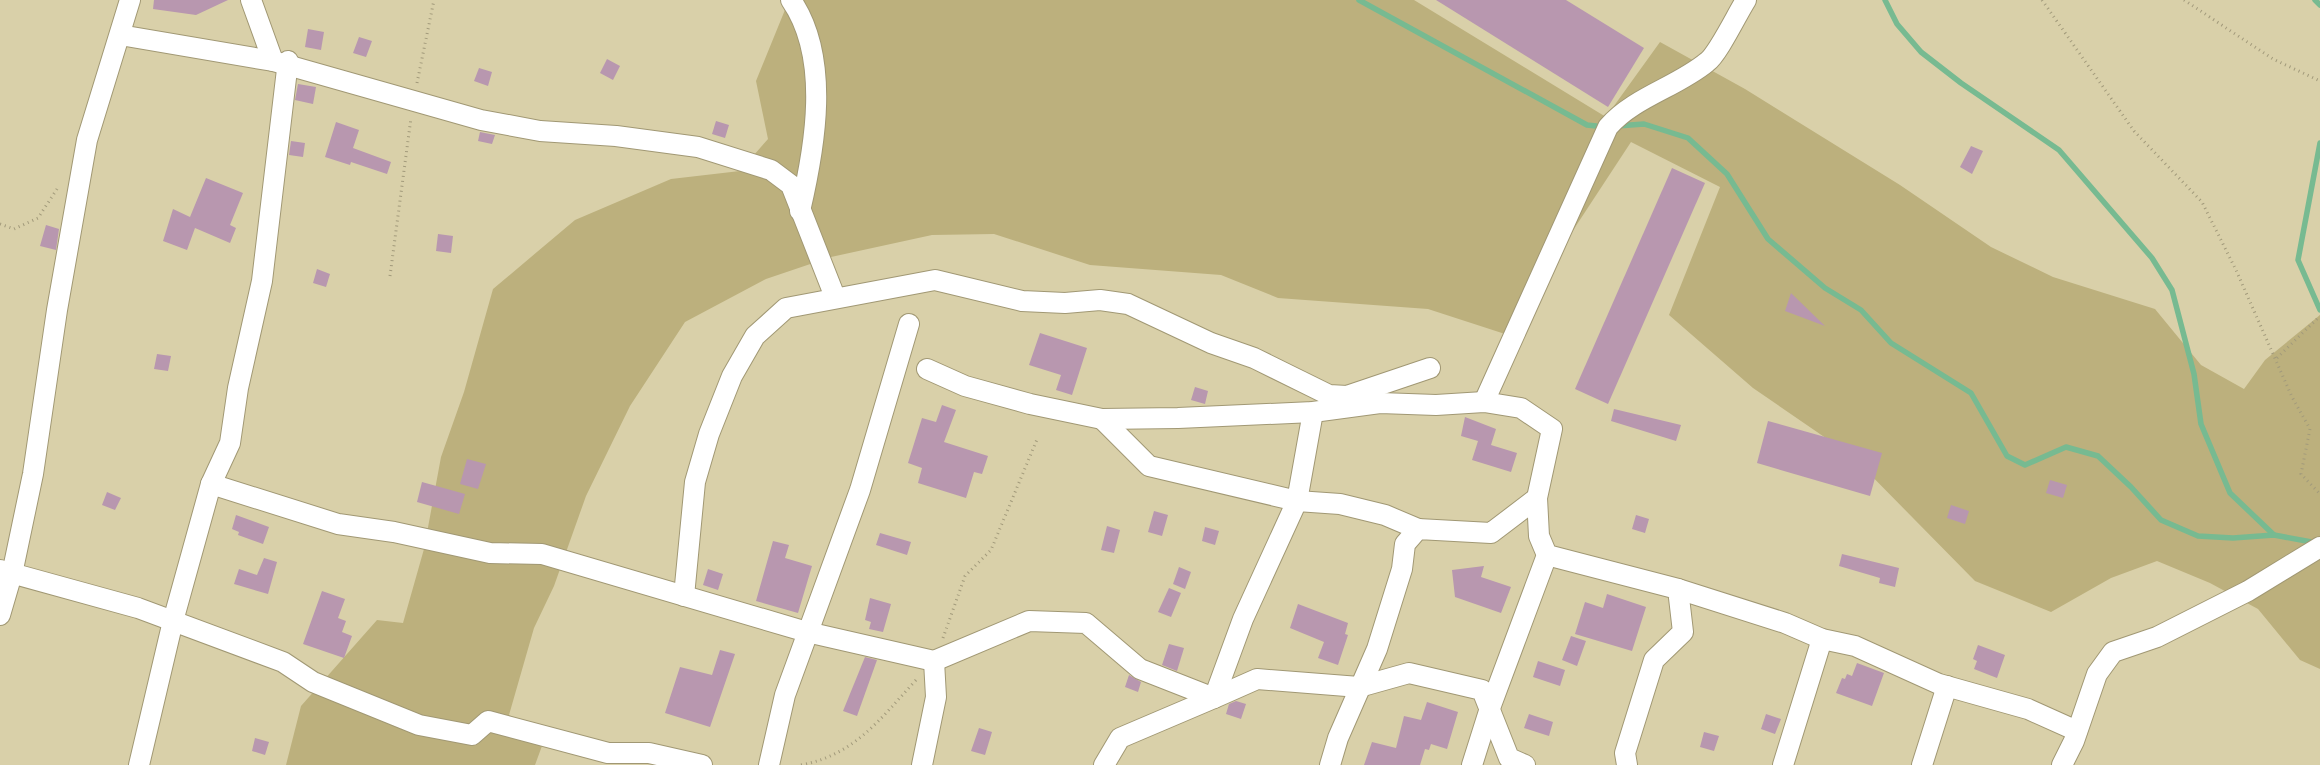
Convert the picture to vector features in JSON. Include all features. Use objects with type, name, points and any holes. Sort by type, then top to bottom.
[{"type":"street","points":[[0,615],[6,572],[33,474],[57,310],[87,140],[130,0]]},
{"type":"street","points":[[139,765],[173,621],[211,484],[230,443],[238,388],[262,282],[281,61],[251,0]]},
{"type":"street","points":[[791,0],[798,10],[808,35],[814,74],[816,118],[812,161],[800,211]]},
{"type":"street","points":[[1484,402],[1608,127],[1615,119],[1643,100],[1673,85],[1709,61],[1746,0]]},
{"type":"street","points":[[120,35],[281,61],[481,120],[540,131],[616,136],[698,147],[771,170],[791,185],[835,297]]},
{"type":"street","points":[[684,596],[695,482],[709,434],[732,376],[755,336],[786,308],[835,297],[935,280],[1022,301],[1065,303],[1100,300],[1128,304],[1211,342],[1254,358],[1328,395],[1347,396],[1430,368]]},
{"type":"street","points":[[768,765],[785,695],[860,490],[909,324]]},
{"type":"street","points":[[927,369],[965,386],[1021,402],[1102,419],[1178,418],[1312,412],[1380,403],[1436,405],[1484,402],[1521,408],[1552,429],[1538,498],[1538,536],[1547,555],[1490,708],[1472,765]]},
{"type":"street","points":[[1214,698],[1242,619],[1297,501],[1312,412]]},
{"type":"street","points":[[1102,419],[1149,466],[1297,501],[1340,504],[1385,515],[1418,529],[1491,533],[1538,498]]},
{"type":"street","points":[[211,484],[338,524],[394,532],[490,553],[542,554],[807,632],[934,661],[1029,621],[1086,623],[1140,669],[1214,698]]},
{"type":"street","points":[[1330,765],[1338,738],[1359,687],[1378,649],[1402,569],[1404,544],[1418,529]]},
{"type":"street","points":[[2062,765],[2077,731],[2097,674],[2113,652],[2158,637],[2248,591],[2320,547]]},
{"type":"street","points":[[1547,555],[1678,589],[1776,620],[1822,639],[1855,646],[1946,686],[2028,708],[2077,731]]},
{"type":"street","points":[[6,572],[138,608],[283,662],[313,682],[419,725],[472,735],[488,721],[608,753],[649,753],[702,765]]},
{"type":"street","points":[[1627,765],[1625,753],[1654,660],[1683,632],[1678,589]]},
{"type":"street","points":[[1783,765],[1822,639]]},
{"type":"street","points":[[922,765],[936,697],[934,661]]},
{"type":"street","points":[[1104,765],[1120,738],[1257,679],[1359,687],[1409,673],[1482,690],[1509,758],[1525,765]]},
{"type":"street","points":[[1922,765],[1946,686]]},
{"type":"path","points":[[390,276],[413,100],[434,0]]},
{"type":"path","points":[[2042,0],[2134,131],[2202,202],[2276,358],[2292,397],[2310,429],[2301,474],[2320,494]]},
{"type":"path","points":[[2184,0],[2273,59],[2320,81]]},
{"type":"path","points":[[0,224],[14,228],[38,218],[63,179]]},
{"type":"path","points":[[2276,358],[2320,316]]},
{"type":"path","points":[[801,765],[820,761],[863,738],[934,661],[964,576],[991,550],[1038,437]]},
{"type":"shaded area","points":[[789,0],[1414,0],[1606,117],[1660,42],[1745,89],[1900,185],[1991,247],[2053,277],[2155,309],[2201,365],[2244,389],[2265,360],[2320,315],[2320,669],[2300,660],[2258,609],[2210,583],[2157,561],[2111,578],[2051,612],[1975,581],[1852,456],[1753,388],[1669,315],[1720,187],[1631,142],[1505,334],[1428,309],[1278,298],[1221,275],[1090,265],[994,234],[932,235],[831,257],[766,279],[685,322],[630,406],[586,496],[554,586],[534,628],[509,715],[546,735],[535,765],[286,765],[301,706],[377,620],[403,623],[424,549],[441,457],[464,392],[493,289],[575,220],[671,179],[740,171],[768,139],[756,81]]},
{"type":"building","points":[[154,0],[228,0],[196,15],[153,9]]},
{"type":"building","points":[[1436,0],[1566,0],[1644,48],[1608,107]]},
{"type":"building","points":[[308,29],[324,32],[321,50],[305,47]]},
{"type":"building","points":[[359,37],[372,41],[366,57],[353,53]]},
{"type":"building","points":[[607,59],[620,66],[613,80],[600,73]]},
{"type":"building","points":[[479,68],[492,72],[488,86],[474,81]]},
{"type":"building","points":[[298,84],[316,87],[313,104],[295,100]]},
{"type":"building","points":[[716,121],[729,125],[725,138],[712,134]]},
{"type":"building","points":[[336,122],[359,130],[353,148],[391,162],[387,174],[351,162],[350,165],[325,157]]},
{"type":"building","points":[[480,132],[495,135],[492,144],[478,141]]},
{"type":"building","points":[[291,141],[305,143],[303,157],[289,155]]},
{"type":"building","points":[[1971,146],[1983,151],[1972,174],[1960,167]]},
{"type":"building","points":[[1672,168],[1705,183],[1608,404],[1575,389]]},
{"type":"building","points":[[206,178],[243,193],[230,225],[236,228],[230,243],[195,228],[187,250],[163,241],[173,209],[190,217]]},
{"type":"building","points":[[46,225],[59,229],[56,250],[40,246]]},
{"type":"building","points":[[438,234],[453,236],[451,253],[436,251]]},
{"type":"building","points":[[317,269],[330,274],[326,287],[313,283]]},
{"type":"building","points":[[1791,293],[1825,326],[1785,311]]},
{"type":"building","points":[[1040,333],[1087,348],[1072,395],[1056,390],[1061,375],[1029,365]]},
{"type":"building","points":[[157,354],[171,356],[168,371],[154,369]]},
{"type":"building","points":[[1195,387],[1208,391],[1205,404],[1191,400]]},
{"type":"building","points":[[942,405],[956,410],[944,442],[988,456],[982,474],[974,472],[966,498],[918,483],[922,468],[908,463],[922,418],[936,422]]},
{"type":"building","points":[[1614,409],[1681,425],[1676,441],[1611,421]]},
{"type":"building","points":[[1465,417],[1496,429],[1491,445],[1517,453],[1511,472],[1472,460],[1478,441],[1461,436]]},
{"type":"building","points":[[1768,421],[1882,453],[1870,496],[1757,463]]},
{"type":"building","points":[[467,459],[486,464],[478,489],[460,484]]},
{"type":"building","points":[[2050,480],[2067,485],[2063,498],[2046,493]]},
{"type":"building","points":[[422,482],[465,494],[459,514],[417,502]]},
{"type":"building","points":[[107,492],[121,498],[115,510],[102,505]]},
{"type":"building","points":[[1951,505],[1969,511],[1965,524],[1947,518]]},
{"type":"building","points":[[1154,511],[1168,515],[1162,536],[1148,532]]},
{"type":"building","points":[[236,515],[269,527],[263,544],[238,535],[239,532],[232,529]]},
{"type":"building","points":[[1636,515],[1649,519],[1645,533],[1632,529]]},
{"type":"building","points":[[1107,526],[1120,530],[1114,553],[1101,550]]},
{"type":"building","points":[[1205,527],[1219,531],[1215,545],[1202,541]]},
{"type":"building","points":[[880,533],[911,542],[907,555],[876,545]]},
{"type":"building","points":[[773,541],[789,545],[785,558],[812,566],[798,613],[756,601]]},
{"type":"building","points":[[1842,554],[1899,568],[1895,587],[1879,583],[1880,578],[1839,566]]},
{"type":"building","points":[[264,558],[277,562],[268,594],[234,584],[239,569],[257,575]]},
{"type":"building","points":[[1484,566],[1481,577],[1511,587],[1501,613],[1455,597],[1452,570]]},
{"type":"building","points":[[1179,567],[1191,572],[1185,589],[1173,584]]},
{"type":"building","points":[[708,569],[723,574],[718,590],[703,585]]},
{"type":"building","points":[[1169,588],[1181,593],[1171,617],[1158,612]]},
{"type":"building","points":[[322,591],[345,599],[338,618],[346,621],[342,632],[352,636],[344,658],[303,644]]},
{"type":"building","points":[[1607,594],[1646,607],[1632,651],[1575,634],[1585,602],[1603,608]]},
{"type":"building","points":[[870,598],[891,604],[883,632],[869,629],[871,622],[865,620]]},
{"type":"building","points":[[1298,604],[1348,623],[1345,634],[1348,635],[1338,665],[1318,658],[1324,642],[1290,628]]},
{"type":"building","points":[[1571,636],[1586,641],[1577,666],[1562,660]]},
{"type":"building","points":[[1169,644],[1184,648],[1177,671],[1162,665]]},
{"type":"building","points":[[1978,645],[2005,655],[1997,678],[1974,669],[1977,661],[1973,659]]},
{"type":"building","points":[[720,650],[735,654],[710,727],[665,713],[680,667],[712,675]]},
{"type":"building","points":[[865,657],[877,660],[857,716],[843,711]]},
{"type":"building","points":[[1538,661],[1565,670],[1560,686],[1533,677]]},
{"type":"building","points":[[1857,663],[1884,673],[1872,706],[1836,693],[1842,678],[1845,679],[1847,674],[1852,676]]},
{"type":"building","points":[[1129,675],[1141,682],[1138,692],[1125,687]]},
{"type":"building","points":[[1236,701],[1246,704],[1241,719],[1226,714],[1229,704]]},
{"type":"building","points":[[1427,702],[1458,712],[1447,749],[1431,744],[1429,750],[1425,749],[1420,765],[1364,765],[1372,742],[1396,748],[1404,716],[1421,720]]},
{"type":"building","points":[[1529,714],[1553,722],[1549,736],[1524,728]]},
{"type":"building","points":[[1766,714],[1781,719],[1775,734],[1761,729]]},
{"type":"building","points":[[979,728],[992,732],[985,755],[971,751]]},
{"type":"building","points":[[1704,732],[1719,736],[1714,751],[1700,747]]},
{"type":"building","points":[[255,738],[269,742],[265,755],[252,751]]},
{"type":"waterway","points":[[1359,0],[1587,125],[1605,127]]},
{"type":"waterway","points":[[1885,0],[1897,24],[1921,52],[1961,83],[2059,150],[2152,258],[2172,290],[2194,374],[2201,424],[2230,493],[2274,535]]},
{"type":"waterway","points":[[2315,0],[2320,5]]},
{"type":"waterway","points":[[1617,126],[1644,124],[1688,138],[1727,174],[1768,239],[1825,288],[1861,310],[1891,343],[1971,393],[2007,456],[2025,465],[2066,447],[2098,456],[2131,487],[2161,520],[2198,536],[2233,538],[2274,535],[2317,543]]},
{"type":"waterway","points":[[2320,143],[2298,260],[2320,310]]}]
